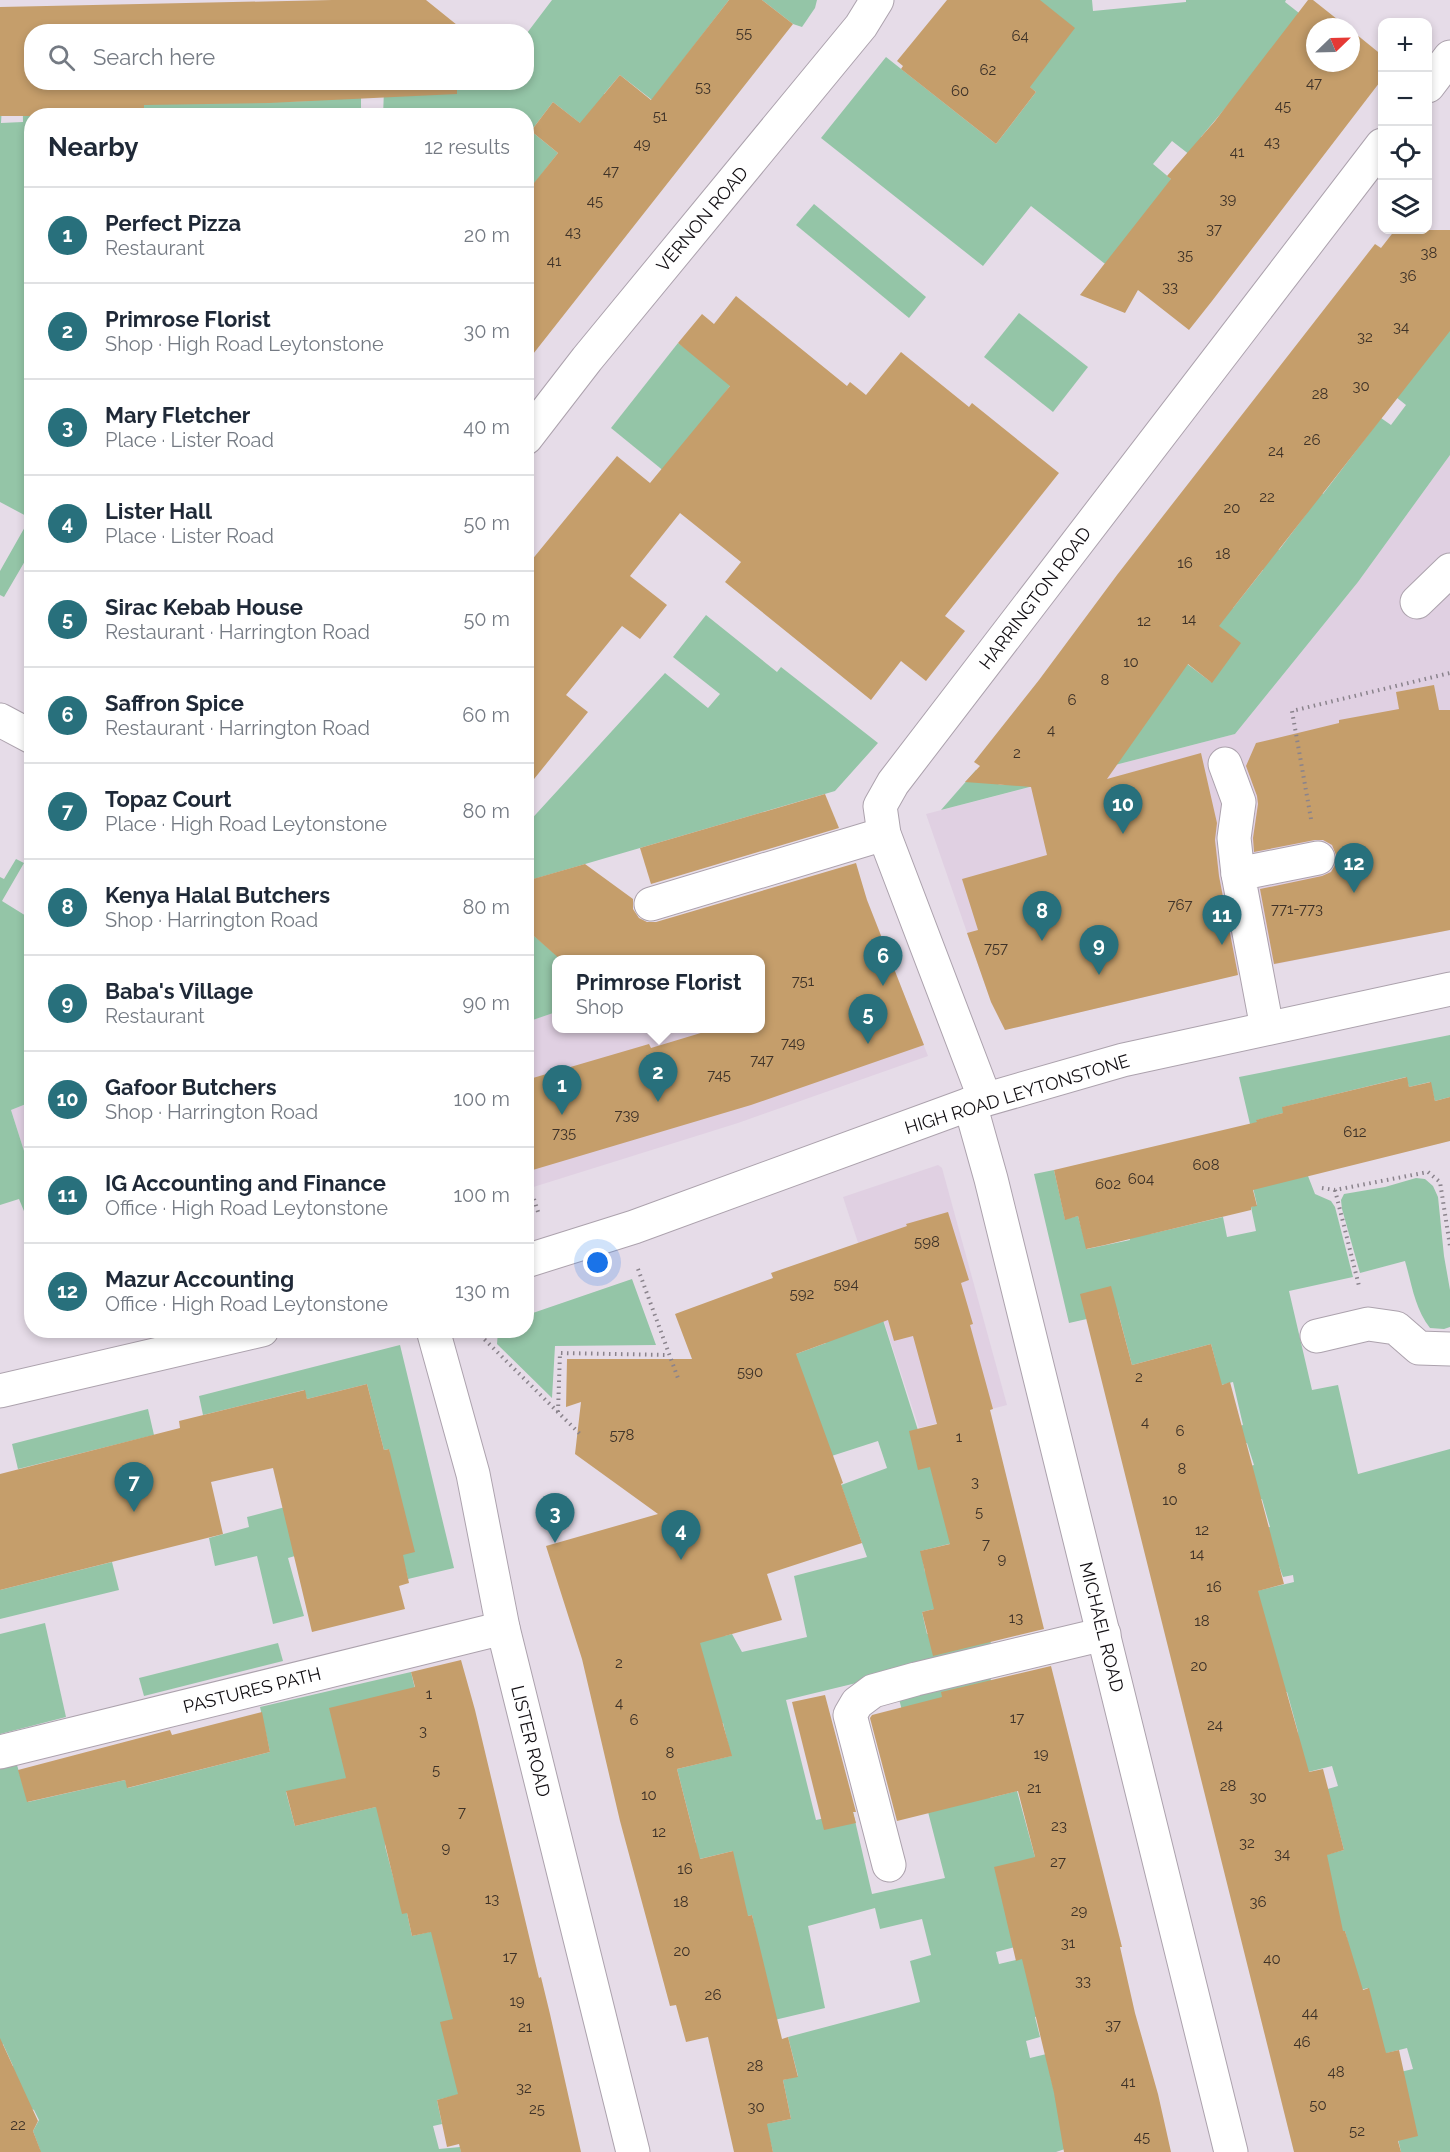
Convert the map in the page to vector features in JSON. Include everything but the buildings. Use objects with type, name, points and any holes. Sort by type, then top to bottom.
[{"type":"street","name":"VERNON ROAD","points":[[534,428],[587,359],[861,26],[877,0]]},
{"type":"street","points":[[1432,81],[1450,57]]},
{"type":"street","name":"HARRINGTON ROAD","points":[[977,1102],[884,834],[880,806],[893,783],[1378,152]]},
{"type":"street","points":[[1417,602],[1450,570]]},
{"type":"street","points":[[0,720],[24,734]]},
{"type":"street","points":[[1225,764],[1239,802],[1233,838],[1267,1028]]},
{"type":"street","points":[[651,904],[884,834]]},
{"type":"street","points":[[1238,874],[1318,858]]},
{"type":"street","name":"HIGH ROAD LEYTONSTONE","points":[[534,1258],[634,1227],[977,1102],[1123,1060],[1450,989]]},
{"type":"street","name":"MICHAEL ROAD","points":[[977,1102],[991,1179],[1231,2152]]},
{"type":"street","points":[[1317,1336],[1368,1324],[1396,1328],[1419,1348],[1450,1348]]},
{"type":"street","points":[[0,1391],[228,1338]]},
{"type":"street","name":"LISTER ROAD","points":[[435,1338],[472,1474],[503,1628],[633,2152]]},
{"type":"street","name":"PASTURES PATH","points":[[0,1752],[503,1628]]},
{"type":"street","points":[[889,1865],[850,1714],[857,1702],[873,1691],[916,1679],[1104,1635]]},
{"type":"path","points":[[1318,858],[1292,711],[1450,673]]},
{"type":"path","points":[[1322,1188],[1335,1190],[1428,1172],[1440,1182],[1450,1246]]},
{"type":"path","points":[[1335,1190],[1368,1324]]},
{"type":"path","points":[[637,1268],[679,1380]]},
{"type":"path","points":[[484,1338],[580,1434]]},
{"type":"path","points":[[558,1412],[560,1353],[669,1355]]},
{"type":"shaded area","points":[[1450,455],[1450,930],[1256,968],[1212,981],[1005,1030],[991,1002],[926,814],[1235,734],[1358,582]]},
{"type":"shaded area","points":[[866,897],[928,1056],[738,1123],[534,1187],[534,1019],[552,1013],[552,1033],[765,1033],[765,1022]]},
{"type":"shaded area","points":[[24,1105],[24,1151],[11,1110]]},
{"type":"shaded area","points":[[938,1165],[942,1168],[1007,1405],[919,1428],[843,1197]]},
{"type":"green space","points":[[552,0],[729,0],[652,100],[620,75],[604,94],[613,149],[553,102],[534,127],[534,108],[383,108],[384,90],[534,90],[534,24]]},
{"type":"green space","points":[[762,0],[817,0],[815,8],[802,27],[793,24]]},
{"type":"green space","points":[[1040,0],[1092,0],[1093,11],[1186,2],[1186,0],[1286,0],[1285,2],[1299,13],[1306,35],[1306,67],[1233,99],[1201,137],[1226,183],[1172,141],[1153,164],[1171,179],[1141,292],[1031,206],[983,266],[821,138],[886,57],[996,144],[1036,92],[981,48]]},
{"type":"green space","points":[[22,59],[24,90],[27,90],[31,108],[24,108],[24,515],[0,502],[0,106],[2,106],[1,123],[23,122]]},
{"type":"green space","points":[[310,90],[337,90],[361,96],[361,108],[144,108],[144,104],[310,101]]},
{"type":"green space","points":[[534,133],[558,153],[534,184]]},
{"type":"green space","points":[[814,204],[926,297],[909,318],[796,225]]},
{"type":"green space","points":[[1409,300],[1450,331],[1450,455],[1358,582],[1235,734],[941,810],[976,770],[1000,785],[1011,784],[1026,776],[1148,634],[1211,682],[1179,595],[1233,608],[1263,570],[1223,538],[1279,550],[1307,513],[1282,462],[1323,494],[1381,418],[1391,425],[1406,405],[1357,366]]},
{"type":"green space","points":[[1019,313],[1088,367],[1053,412],[984,357]]},
{"type":"green space","points":[[678,343],[733,382],[665,472],[611,428]]},
{"type":"green space","points":[[24,529],[24,563],[4,597],[0,595],[0,571]]},
{"type":"green space","points":[[706,615],[777,672],[781,667],[878,743],[835,791],[534,879],[534,816],[665,673],[708,708],[720,694],[673,657]]},
{"type":"green space","points":[[16,859],[24,863],[2,901],[24,915],[24,1105],[11,1110],[24,1151],[24,1211],[19,1199],[0,1205],[0,877],[4,879]]},
{"type":"green space","points":[[534,936],[556,955],[552,955],[552,1013],[534,1020]]},
{"type":"green space","points":[[1450,1035],[1450,1097],[1435,1101],[1430,1082],[1409,1087],[1406,1077],[1283,1107],[1283,1113],[1250,1124],[1239,1077]]},
{"type":"green space","points":[[1054,1170],[1065,1219],[1078,1216],[1087,1249],[1130,1240],[1122,1207],[1142,1203],[1150,1234],[1223,1217],[1227,1237],[1256,1231],[1251,1207],[1257,1205],[1251,1179],[1308,1176],[1315,1194],[1331,1201],[1335,1207],[1353,1277],[1289,1291],[1312,1390],[1338,1385],[1358,1474],[1450,1449],[1450,2152],[1401,2152],[1383,2076],[1413,2069],[1407,2048],[1327,2068],[1368,1988],[1311,2003],[1349,1947],[1345,1931],[1297,1942],[1278,1867],[1344,1850],[1332,1805],[1304,1796],[1338,1786],[1332,1766],[1300,1774],[1298,1732],[1287,1692],[1241,1704],[1257,1591],[1294,1582],[1293,1575],[1283,1577],[1265,1528],[1270,1527],[1262,1499],[1240,1504],[1229,1472],[1254,1465],[1247,1443],[1181,1459],[1177,1442],[1243,1425],[1233,1382],[1167,1399],[1217,1367],[1211,1344],[1132,1365],[1118,1312],[1069,1323],[1034,1174]]},
{"type":"green space","points":[[1416,1178],[1425,1179],[1433,1186],[1438,1197],[1450,1290],[1450,1327],[1444,1329],[1430,1328],[1425,1321],[1405,1261],[1360,1273],[1342,1209],[1341,1200],[1344,1194],[1385,1187]]},
{"type":"green space","points":[[632,1279],[656,1345],[555,1346],[552,1398],[497,1344],[497,1338],[534,1338],[534,1313]]},
{"type":"green space","points":[[883,1320],[923,1446],[946,1462],[965,1540],[921,1551],[925,1572],[980,1598],[922,1612],[927,1634],[990,1640],[993,1650],[786,1700],[816,1820],[853,1812],[872,1894],[945,1878],[898,1695],[989,1672],[995,1698],[990,1798],[1017,1791],[1035,1857],[1015,1947],[996,1952],[999,1964],[1068,1948],[1083,2005],[1035,2017],[1040,2037],[1026,2041],[1030,2058],[1092,2043],[1050,2074],[1068,2148],[1056,2152],[773,2152],[766,2124],[791,2119],[783,2080],[798,2076],[788,2037],[920,2002],[910,1961],[931,1955],[922,1919],[880,1929],[875,1908],[808,1926],[825,2008],[766,2022],[757,1939],[752,1915],[703,1927],[733,1851],[687,1862],[696,1843],[677,1769],[731,1756],[723,1723],[657,1739],[685,1655],[718,1617],[724,1636],[732,1634],[742,1652],[807,1637],[794,1576],[867,1557],[841,1485],[887,1468],[878,1441],[748,1483],[796,1354],[826,1343],[823,1333]]},
{"type":"green space","points":[[400,1345],[454,1568],[408,1579],[402,1555],[389,1449],[384,1450],[367,1384],[307,1399],[304,1390],[203,1415],[199,1396]]},
{"type":"green space","points":[[148,1409],[154,1435],[18,1469],[12,1444]]},
{"type":"green space","points":[[289,1506],[302,1554],[288,1558],[304,1616],[273,1624],[257,1556],[215,1566],[209,1538],[249,1527],[247,1517]]},
{"type":"green space","points":[[112,1562],[119,1590],[0,1619],[0,1590]]},
{"type":"green space","points":[[45,1623],[66,1717],[0,1734],[0,1634]]},
{"type":"green space","points":[[278,1643],[283,1661],[144,1696],[139,1678]]},
{"type":"green space","points":[[411,1672],[432,1759],[286,1792],[295,1826],[384,1805],[385,1846],[394,1880],[458,1864],[407,1913],[412,1936],[472,1922],[505,2083],[437,2100],[442,2124],[433,2126],[439,2149],[460,2147],[461,2152],[36,2152],[40,2150],[33,2131],[39,2120],[34,2110],[24,2105],[0,2070],[13,2066],[3,2044],[0,2044],[0,1769],[17,1765],[28,1802],[125,1780],[128,1788],[270,1752],[260,1707]]},
{"type":"place","name":"Gafoor Butchers","points":[[1123,834]]},
{"type":"place","name":"Mazur Accounting","points":[[1354,893]]},
{"type":"place","name":"Kenya Halal Butchers","points":[[1042,941]]},
{"type":"place","name":"IG Accounting and Finance","points":[[1222,945]]},
{"type":"place","name":"Baba's Village","points":[[1099,975]]},
{"type":"place","name":"Saffron Spice","points":[[883,986]]},
{"type":"place","name":"Sirac Kebab House","points":[[868,1044]]},
{"type":"place","name":"Primrose Florist","points":[[658,1102]]},
{"type":"place","name":"Perfect Pizza","points":[[562,1115]]},
{"type":"place","name":"Topaz Court","points":[[134,1512]]},
{"type":"place","name":"Mary Fletcher","points":[[555,1543]]},
{"type":"place","name":"Lister Hall","points":[[681,1560]]}]
